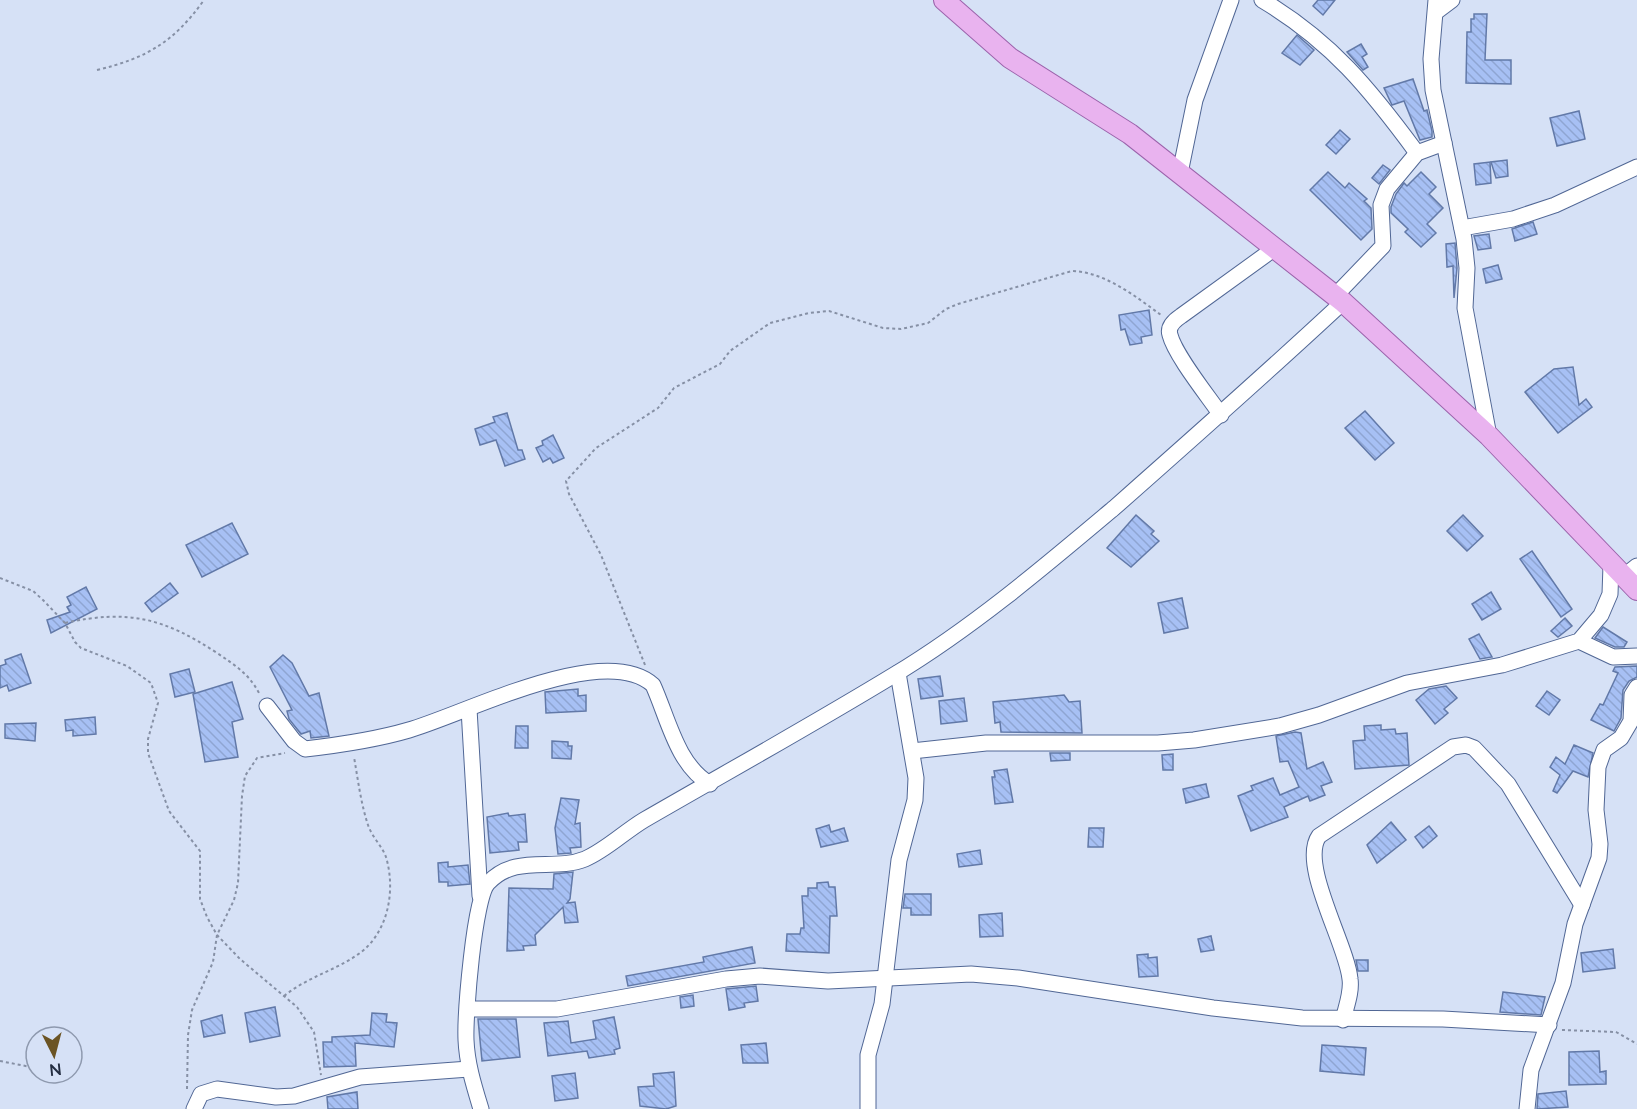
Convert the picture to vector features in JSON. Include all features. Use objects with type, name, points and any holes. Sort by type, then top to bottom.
[{"type":"main road","points":[[944,0],[1010,58],[1130,134],[1339,299],[1489,436],[1627,575]]},
{"type":"street","points":[[1180,173],[1195,100],[1231,0]]},
{"type":"street","points":[[1262,0],[1299,22],[1348,66],[1417,153]]},
{"type":"street","points":[[1452,0],[1436,6],[1431,76],[1462,228],[1467,268],[1465,308],[1489,436]]},
{"type":"street","points":[[480,896],[485,885],[509,869],[531,864],[573,863],[584,860],[643,821],[898,673],[982,615],[1068,547],[1221,415],[1339,299],[1383,246],[1382,198],[1401,169],[1417,153],[1444,143]]},
{"type":"street","points":[[1462,228],[1513,219],[1555,205],[1637,167]]},
{"type":"street","points":[[1221,415],[1169,334],[1172,323],[1275,248]]},
{"type":"street","points":[[912,751],[986,743],[1158,743],[1242,733],[1319,715],[1407,683],[1502,665],[1579,641],[1601,615],[1610,594],[1627,575]]},
{"type":"street","points":[[1579,641],[1613,657],[1637,656]]},
{"type":"street","points":[[267,706],[294,741],[305,749],[351,743],[409,730],[526,688],[592,672],[614,670],[633,673],[645,677],[653,685],[688,764],[698,777],[710,784]]},
{"type":"street","points":[[868,1109],[866,1089],[868,1055],[878,1023],[899,860],[915,800],[916,778],[898,673]]},
{"type":"street","points":[[1527,1109],[1531,1070],[1563,983],[1575,924],[1599,858],[1600,844],[1596,810],[1598,767],[1604,750],[1621,738],[1631,721],[1632,695],[1637,687]]},
{"type":"street","points":[[470,709],[480,896],[466,1040],[469,1069],[481,1109]]},
{"type":"street","points":[[1343,1020],[1350,978],[1314,865],[1314,843],[1319,836],[1453,747],[1466,745],[1474,748],[1508,784],[1582,905]]},
{"type":"street","points":[[468,1009],[557,1009],[726,979],[760,976],[828,981],[971,974],[1018,978],[1213,1008],[1343,1020],[1443,1019],[1548,1027]]},
{"type":"street","points":[[191,1103],[211,1089],[276,1097],[294,1096],[360,1077],[469,1069]]},
{"type":"path","points":[[97,70],[124,64],[161,46],[177,34],[204,0]]},
{"type":"path","points":[[653,685],[601,555],[569,494],[566,481],[586,456],[658,408],[674,388],[720,364],[730,351],[757,331],[786,318],[830,311],[883,328],[913,328],[928,323],[946,309],[958,304],[1072,271],[1086,271],[1114,284],[1172,323]]},
{"type":"path","points":[[0,578],[33,591],[65,624],[81,648],[127,666],[151,683],[158,703],[148,739],[148,753],[170,811],[200,851],[200,898],[217,935],[297,1007],[314,1032],[323,1088]]},
{"type":"path","points":[[65,624],[116,616],[165,623],[182,630],[241,668],[251,679],[267,706]]},
{"type":"path","points":[[284,996],[304,981],[337,967],[377,937],[390,899],[391,880],[385,856],[368,825],[351,743]]},
{"type":"path","points":[[191,1103],[186,1065],[192,1010],[213,962],[217,935],[234,900],[238,883],[245,776],[257,758],[305,749]]},
{"type":"path","points":[[1548,1027],[1616,1032],[1637,1044]]},
{"type":"path","points":[[0,1061],[24,1066]]},
{"type":"building","points":[[1318,0],[1335,0],[1323,15],[1313,6]]},
{"type":"building","points":[[1474,14],[1487,14],[1485,60],[1511,60],[1511,84],[1466,83],[1467,32],[1471,32],[1471,19],[1474,19]]},
{"type":"building","points":[[1297,35],[1314,50],[1300,65],[1282,53]]},
{"type":"building","points":[[1361,44],[1367,54],[1362,57],[1368,67],[1363,70],[1347,52]]},
{"type":"building","points":[[1413,79],[1424,111],[1427,110],[1432,131],[1432,137],[1420,140],[1404,101],[1392,105],[1384,88]]},
{"type":"building","points":[[1579,111],[1585,139],[1557,146],[1550,118]]},
{"type":"building","points":[[1340,130],[1350,139],[1336,154],[1326,145]]},
{"type":"building","points":[[1507,160],[1508,176],[1496,178],[1491,162]]},
{"type":"building","points":[[1490,162],[1491,183],[1476,185],[1474,164]]},
{"type":"building","points":[[1383,165],[1390,170],[1379,184],[1372,178]]},
{"type":"building","points":[[1328,172],[1345,188],[1349,183],[1367,199],[1364,201],[1371,208],[1372,229],[1361,240],[1310,190]]},
{"type":"building","points":[[1421,172],[1436,187],[1429,194],[1443,208],[1427,224],[1436,233],[1421,247],[1405,232],[1408,229],[1391,213],[1391,207],[1404,183],[1407,186]]},
{"type":"building","points":[[1533,222],[1537,234],[1515,241],[1512,229]]},
{"type":"building","points":[[1489,234],[1491,248],[1478,250],[1474,236]]},
{"type":"building","points":[[1455,243],[1457,268],[1454,298],[1453,266],[1447,267],[1446,244]]},
{"type":"building","points":[[1498,265],[1502,279],[1486,283],[1483,269]]},
{"type":"building","points":[[1149,310],[1152,335],[1141,337],[1142,343],[1130,345],[1125,329],[1121,330],[1119,315]]},
{"type":"building","points":[[1573,367],[1579,405],[1586,399],[1592,407],[1558,433],[1525,392],[1554,369]]},
{"type":"building","points":[[1365,411],[1394,443],[1375,460],[1345,428]]},
{"type":"building","points":[[507,413],[518,450],[522,450],[525,459],[505,466],[496,440],[480,445],[475,429],[495,422],[493,417]]},
{"type":"building","points":[[553,435],[564,458],[553,463],[550,458],[543,462],[536,448],[543,445],[542,441]]},
{"type":"building","points":[[1136,515],[1154,531],[1151,534],[1159,541],[1131,567],[1107,548]]},
{"type":"building","points":[[1463,515],[1483,536],[1467,551],[1447,531]]},
{"type":"building","points":[[232,523],[248,554],[202,577],[186,545]]},
{"type":"building","points":[[1532,551],[1572,609],[1561,617],[1520,559]]},
{"type":"building","points":[[170,583],[178,593],[152,612],[145,603]]},
{"type":"building","points":[[86,587],[97,609],[51,633],[47,620],[70,612],[67,607],[71,605],[67,597]]},
{"type":"building","points":[[1491,592],[1501,609],[1482,620],[1472,604]]},
{"type":"building","points":[[1182,598],[1188,628],[1164,633],[1158,603]]},
{"type":"building","points":[[1565,618],[1572,626],[1558,637],[1551,631]]},
{"type":"building","points":[[1603,627],[1627,642],[1624,647],[1615,647],[1595,638]]},
{"type":"building","points":[[1479,634],[1492,657],[1480,659],[1469,639]]},
{"type":"building","points":[[21,654],[31,683],[9,691],[7,685],[0,688],[0,666],[6,664],[5,660]]},
{"type":"building","points":[[283,655],[292,663],[309,696],[319,693],[329,736],[311,738],[310,731],[301,734],[289,719],[287,711],[292,710],[270,667]]},
{"type":"building","points":[[1637,666],[1637,677],[1629,681],[1623,690],[1621,718],[1614,731],[1591,720],[1600,704],[1603,705],[1618,673],[1613,671],[1615,667]]},
{"type":"building","points":[[189,669],[195,692],[175,697],[170,674]]},
{"type":"building","points":[[940,676],[943,696],[921,699],[918,679]]},
{"type":"building","points":[[232,682],[243,719],[232,722],[238,757],[205,762],[193,694]]},
{"type":"building","points":[[1446,686],[1457,698],[1444,709],[1448,713],[1435,724],[1416,700],[1429,689]]},
{"type":"building","points":[[578,689],[578,696],[586,695],[586,711],[546,713],[545,692]]},
{"type":"building","points":[[1547,691],[1560,700],[1549,715],[1536,706]]},
{"type":"building","points":[[1064,695],[1069,702],[1080,701],[1082,733],[1001,732],[1000,722],[995,723],[993,702]]},
{"type":"building","points":[[964,698],[967,721],[941,724],[939,701]]},
{"type":"building","points":[[95,717],[96,734],[73,736],[73,730],[66,731],[65,720]]},
{"type":"building","points":[[36,723],[35,741],[5,738],[5,724]]},
{"type":"building","points":[[1381,725],[1381,730],[1395,729],[1396,734],[1407,733],[1409,765],[1355,769],[1353,741],[1365,740],[1364,726]]},
{"type":"building","points":[[516,726],[528,726],[528,748],[515,748]]},
{"type":"building","points":[[1301,733],[1307,769],[1323,762],[1332,782],[1321,786],[1325,795],[1310,801],[1308,796],[1284,807],[1288,817],[1251,831],[1238,796],[1253,790],[1251,786],[1273,778],[1280,795],[1299,787],[1288,761],[1280,762],[1276,736]]},
{"type":"building","points":[[552,741],[568,742],[568,746],[572,746],[571,759],[552,758]]},
{"type":"building","points":[[1574,745],[1593,753],[1588,777],[1573,771],[1557,793],[1553,791],[1560,775],[1550,767],[1556,757],[1565,764]]},
{"type":"building","points":[[1050,753],[1070,753],[1070,760],[1051,761]]},
{"type":"building","points":[[1173,754],[1173,770],[1163,770],[1162,755]]},
{"type":"building","points":[[1007,769],[1013,802],[995,804],[992,777],[995,777],[994,771]]},
{"type":"building","points":[[1206,784],[1209,797],[1186,803],[1183,789]]},
{"type":"building","points":[[561,798],[579,800],[575,824],[580,823],[581,847],[570,848],[571,853],[558,854],[555,828]]},
{"type":"building","points":[[508,813],[509,816],[525,814],[527,842],[518,842],[519,850],[490,853],[487,817]]},
{"type":"building","points":[[1391,822],[1406,840],[1377,863],[1367,845]]},
{"type":"building","points":[[829,825],[831,832],[844,828],[848,841],[821,847],[816,829]]},
{"type":"building","points":[[1429,826],[1437,836],[1423,848],[1415,837]]},
{"type":"building","points":[[1089,828],[1104,828],[1103,847],[1088,847]]},
{"type":"building","points":[[980,850],[982,864],[959,867],[957,854]]},
{"type":"building","points":[[448,862],[448,867],[468,865],[470,884],[448,886],[448,882],[439,882],[438,863]]},
{"type":"building","points":[[573,872],[570,899],[567,903],[575,902],[578,922],[565,923],[563,907],[535,935],[536,945],[523,946],[524,950],[507,951],[509,888],[553,889],[554,874]]},
{"type":"building","points":[[828,882],[829,887],[835,887],[837,916],[830,916],[829,953],[786,951],[787,934],[800,934],[801,928],[804,928],[802,896],[808,896],[808,888],[817,888],[817,883]]},
{"type":"building","points":[[905,894],[931,894],[931,915],[911,915],[911,908],[903,908]]},
{"type":"building","points":[[1002,913],[1003,936],[980,937],[979,915]]},
{"type":"building","points":[[1211,936],[1214,950],[1201,952],[1198,939]]},
{"type":"building","points":[[752,947],[755,963],[628,986],[626,976],[704,962],[703,957]]},
{"type":"building","points":[[1613,949],[1615,968],[1583,972],[1581,953]]},
{"type":"building","points":[[1148,954],[1148,958],[1157,957],[1158,976],[1139,977],[1137,955]]},
{"type":"building","points":[[1356,960],[1368,960],[1368,971],[1358,971]]},
{"type":"building","points":[[756,986],[758,1001],[744,1003],[745,1007],[729,1010],[726,989]]},
{"type":"building","points":[[1503,992],[1545,997],[1541,1015],[1500,1012]]},
{"type":"building","points":[[693,995],[694,1006],[681,1008],[680,997]]},
{"type":"building","points":[[275,1007],[280,1036],[250,1042],[245,1013]]},
{"type":"building","points":[[372,1013],[387,1014],[386,1022],[397,1023],[394,1047],[355,1043],[356,1066],[324,1067],[323,1042],[332,1042],[332,1037],[370,1035]]},
{"type":"building","points":[[222,1015],[225,1033],[204,1037],[201,1021]]},
{"type":"building","points":[[614,1017],[620,1048],[614,1050],[615,1054],[589,1058],[587,1051],[548,1056],[544,1023],[568,1021],[571,1043],[596,1039],[593,1021]]},
{"type":"building","points":[[478,1019],[516,1019],[520,1057],[482,1061]]},
{"type":"building","points":[[766,1043],[768,1063],[743,1063],[741,1045]]},
{"type":"building","points":[[1322,1045],[1366,1048],[1364,1075],[1320,1071]]},
{"type":"building","points":[[1599,1051],[1600,1072],[1606,1071],[1606,1084],[1569,1085],[1569,1052]]},
{"type":"building","points":[[674,1072],[676,1106],[666,1109],[640,1106],[638,1087],[654,1086],[653,1074]]},
{"type":"building","points":[[575,1073],[578,1098],[555,1101],[552,1076]]},
{"type":"building","points":[[1566,1091],[1568,1107],[1537,1109],[1538,1094]]},
{"type":"building","points":[[357,1092],[358,1109],[328,1109],[327,1097]]}]
